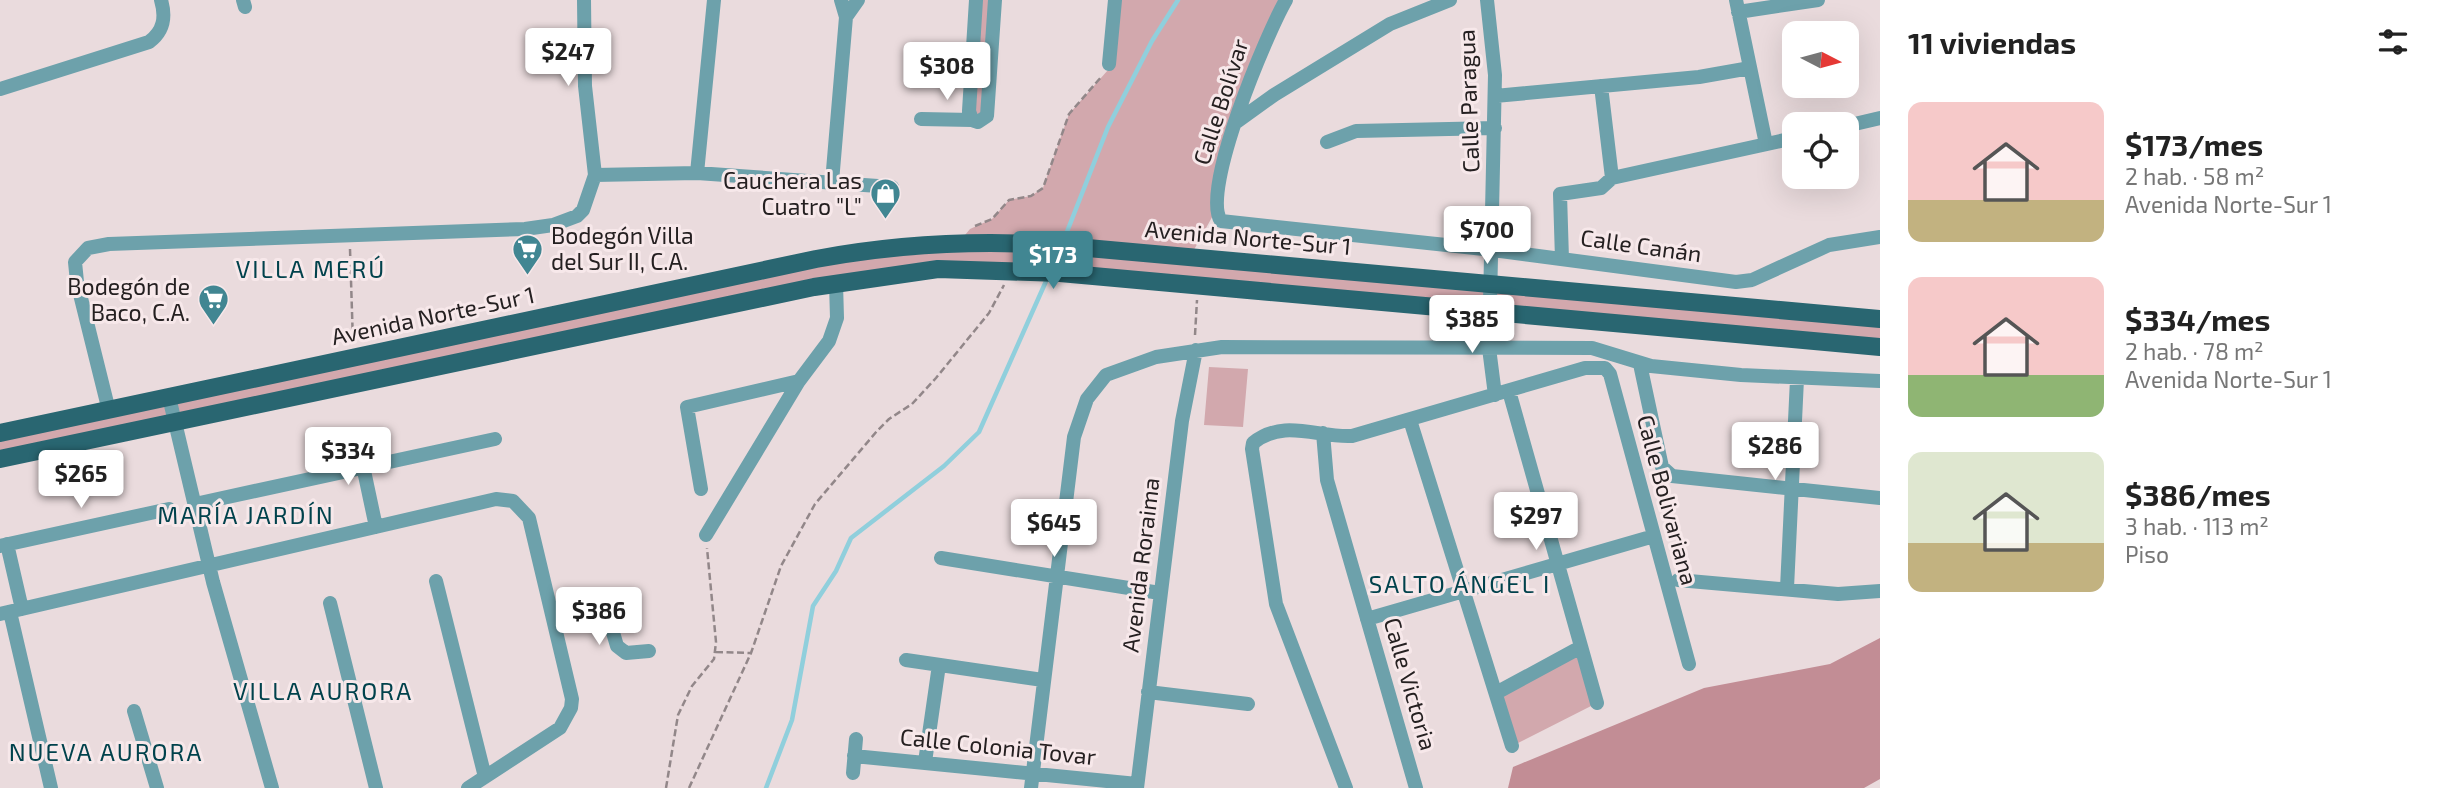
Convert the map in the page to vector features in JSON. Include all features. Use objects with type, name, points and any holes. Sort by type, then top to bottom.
[{"type":"main road","name":"Avenida Norte-Sur 1","points":[[0,433],[816,259],[876,248],[964,242],[1091,248],[1880,319]]},
{"type":"main road","points":[[0,459],[836,283],[938,269],[1015,269],[1880,346]]},
{"type":"street","points":[[0,89],[149,42],[157,37],[164,19],[161,0]]},
{"type":"street","points":[[109,411],[77,282],[75,262],[79,254],[88,248],[110,243],[525,229],[553,225],[577,216],[583,210],[595,175],[585,86],[584,0]]},
{"type":"street","points":[[697,173],[714,0]]},
{"type":"street","points":[[832,182],[846,17],[841,0]]},
{"type":"street","points":[[846,17],[858,0]]},
{"type":"street","points":[[1109,64],[1115,0]]},
{"type":"street","name":"Calle Bolívar","points":[[1221,222],[1216,210],[1218,192],[1235,123],[1262,45],[1286,0]]},
{"type":"street","points":[[1235,123],[1274,95],[1390,24],[1450,0]]},
{"type":"street","name":"Calle Paragua","points":[[1487,0],[1495,96],[1489,348],[1558,564],[1597,703]]},
{"type":"street","points":[[1766,144],[1737,6],[1818,0]]},
{"type":"street","points":[[921,119],[972,120],[983,120],[987,116],[995,2],[976,1],[969,111],[972,120]]},
{"type":"street","points":[[1495,96],[1750,68]]},
{"type":"street","points":[[1601,86],[1612,178]]},
{"type":"street","points":[[1859,123],[1880,118]]},
{"type":"street","points":[[1327,142],[1356,131],[1495,128]]},
{"type":"street","points":[[1562,258],[1560,194],[1601,188],[1612,178],[1782,141]]},
{"type":"street","points":[[595,175],[697,173],[892,187]]},
{"type":"street","name":"Calle Canán","points":[[1221,222],[1493,250],[1745,282],[1829,245],[1880,237]]},
{"type":"street","points":[[706,535],[799,381],[836,327],[836,283]]},
{"type":"street","points":[[1031,788],[1074,436],[1087,400],[1106,375],[1156,357],[1254,345],[1592,348],[1617,353],[1640,364],[1797,379],[1880,381]]},
{"type":"street","name":"Avenida Roraima","points":[[1137,786],[1184,410],[1196,350]]},
{"type":"street","points":[[1640,364],[1665,472],[1689,481],[1793,488],[1880,498]]},
{"type":"street","name":"Calle Bolivariana","points":[[1502,393],[1585,368],[1605,368],[1609,374],[1689,664]]},
{"type":"street","points":[[1787,588],[1797,379]]},
{"type":"street","points":[[701,489],[687,407],[799,381]]},
{"type":"street","points":[[1346,788],[1276,604],[1253,443],[1261,437],[1296,429],[1352,436],[1502,393]]},
{"type":"street","points":[[169,397],[209,566],[272,788]]},
{"type":"street","points":[[1410,420],[1512,746]]},
{"type":"street","name":"Calle Victoria","points":[[1323,433],[1326,480],[1416,786]]},
{"type":"street","points":[[195,504],[495,439]]},
{"type":"street","points":[[362,466],[376,527]]},
{"type":"street","points":[[11,612],[496,499],[513,501],[529,518],[572,699],[571,708],[560,728],[468,788]]},
{"type":"street","points":[[51,788],[11,612],[4,545],[169,509]]},
{"type":"street","points":[[1367,619],[1654,536]]},
{"type":"street","points":[[942,558],[1160,593]]},
{"type":"street","points":[[1678,580],[1838,594],[1880,591]]},
{"type":"street","points":[[436,581],[485,777]]},
{"type":"street","points":[[551,610],[604,602],[617,646],[636,655],[649,651]]},
{"type":"street","points":[[330,603],[376,788]]},
{"type":"street","points":[[1496,693],[1581,647]]},
{"type":"street","points":[[906,660],[1043,680]]},
{"type":"street","points":[[925,762],[939,665]]},
{"type":"street","points":[[1148,692],[1248,704]]},
{"type":"street","points":[[134,711],[157,788]]},
{"type":"street","points":[[853,773],[856,739]]},
{"type":"street","name":"Calle Colonia Tovar","points":[[854,756],[1137,786]]},
{"type":"path","points":[[964,242],[970,229],[992,219],[1009,200],[1031,197],[1044,188],[1069,114],[1109,64]]},
{"type":"path","points":[[349,235],[354,358]]},
{"type":"path","points":[[689,788],[751,653],[780,566],[815,504],[877,431],[889,419],[912,404],[964,345],[989,313],[1015,269]]},
{"type":"path","points":[[1196,350],[1199,286]]},
{"type":"path","points":[[666,788],[678,715],[692,686],[714,659],[706,535]]},
{"type":"path","points":[[715,652],[751,653]]},
{"type":"shaded area","points":[[976,0],[995,0],[987,116],[972,120]]},
{"type":"shaded area","points":[[1115,0],[1286,0],[1262,45],[1216,210],[1190,257],[1880,319],[1880,347],[938,269],[0,459],[0,433],[965,235],[970,229],[992,219],[1009,200],[1031,196],[1043,188],[1069,114],[1108,70]]},
{"type":"shaded area","points":[[1209,367],[1248,369],[1243,427],[1204,425]]},
{"type":"shaded area","points":[[1880,638],[1880,779],[1864,788],[1508,788],[1513,767],[1704,688],[1830,664]]},
{"type":"shaded area","points":[[1581,647],[1597,703],[1512,746],[1496,693]]},
{"type":"waterway","points":[[1063,242],[1108,127],[1152,41],[1178,0]]},
{"type":"waterway","points":[[1052,267],[1059,250]]},
{"type":"waterway","points":[[766,788],[792,720],[813,606],[836,571],[851,538],[944,466],[979,432],[1047,279]]},
{"type":"place","name":"Cauchera Las Cuatro \"L\"","points":[[885,221]]},
{"type":"place","name":"Bodegón Villa del Sur II, C.A.","points":[[528,276]]},
{"type":"place","name":"Bodegón de Baco, C.A.","points":[[213,327]]},
{"type":"district","name":"VILLA MERÚ","points":[[311,270]]},
{"type":"district","name":"MARÍA JARDÍN","points":[[246,516]]},
{"type":"district","name":"SALTO ÁNGEL I","points":[[1460,585]]},
{"type":"district","name":"VILLA AURORA","points":[[323,692]]},
{"type":"district","name":"NUEVA AURORA","points":[[106,753]]}]
